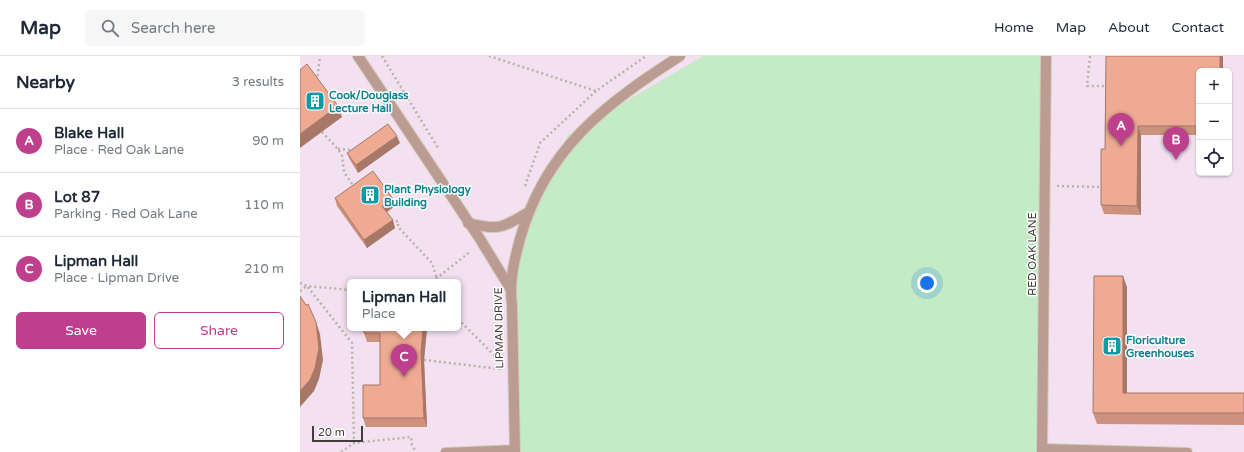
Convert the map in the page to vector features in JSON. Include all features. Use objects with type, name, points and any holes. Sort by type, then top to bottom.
[{"type":"street","points":[[358,56],[480,239],[510,288]]},
{"type":"street","name":"LIPMAN DRIVE","points":[[515,451],[512,304],[510,288],[514,262],[527,213],[560,154],[582,129],[645,80],[680,56]]},
{"type":"street","name":"RED OAK LANE","points":[[1042,450],[1046,56]]},
{"type":"street","points":[[468,223],[497,229],[509,224],[527,213]]},
{"type":"lane","points":[[1042,450],[1188,452]]},
{"type":"lane","points":[[445,452],[515,451]]},
{"type":"path","points":[[316,83],[320,56]]},
{"type":"path","points":[[382,56],[440,151]]},
{"type":"path","points":[[489,56],[596,91]]},
{"type":"path","points":[[523,191],[540,143],[596,91],[646,56]]},
{"type":"path","points":[[1090,56],[1088,86],[1109,86]]},
{"type":"path","points":[[322,132],[338,149],[342,156],[344,172],[354,187],[359,183]]},
{"type":"path","points":[[338,149],[356,150],[359,154]]},
{"type":"path","points":[[1044,186],[1104,187]]},
{"type":"path","points":[[391,222],[398,221],[398,227],[432,263],[437,279],[473,250]]},
{"type":"path","points":[[300,282],[308,286],[347,290]]},
{"type":"path","points":[[300,290],[308,286]]},
{"type":"path","points":[[308,286],[352,343],[354,443]]},
{"type":"path","points":[[461,322],[501,362]]},
{"type":"path","points":[[424,360],[502,369]]},
{"type":"path","points":[[341,452],[354,443],[411,437],[412,445],[416,452]]},
{"type":"shaded area","points":[[300,56],[1244,56],[1244,452],[300,452]]},
{"type":"green space","points":[[703,56],[1046,56],[1036,452],[515,452],[512,305],[513,245],[568,135]]},
{"type":"building","points":[[1106,56],[1220,56],[1220,68],[1196,68],[1196,126],[1138,126],[1137,206],[1101,205],[1101,149],[1105,149]]},
{"type":"building","name":"Cook/Douglass Lecture Hall","points":[[307,64],[338,106],[300,134],[300,70]]},
{"type":"building","points":[[388,124],[397,136],[356,165],[347,153]]},
{"type":"building","points":[[373,171],[393,199],[382,206],[393,220],[364,240],[335,198]]},
{"type":"building","name":"Floriculture Greenhouses","points":[[1094,276],[1123,276],[1123,393],[1244,393],[1244,413],[1093,413]]},
{"type":"building","points":[[300,296],[306,305],[308,304],[316,322],[319,348],[315,368],[310,380],[300,391]]},
{"type":"building","points":[[364,331],[423,331],[421,352],[424,418],[363,418],[363,385],[380,385],[380,333],[364,333]]},
{"type":"place","name":"Cook/Douglass Lecture Hall","points":[[315,101]]},
{"type":"place","name":"Blake Hall","points":[[1121,146]]},
{"type":"place","name":"Lot 87","points":[[1176,160]]},
{"type":"place","name":"Plant Physiology Building","points":[[370,195]]},
{"type":"place","name":"Floriculture Greenhouses","points":[[1112,346]]},
{"type":"place","name":"Lipman Hall","points":[[404,377]]}]
